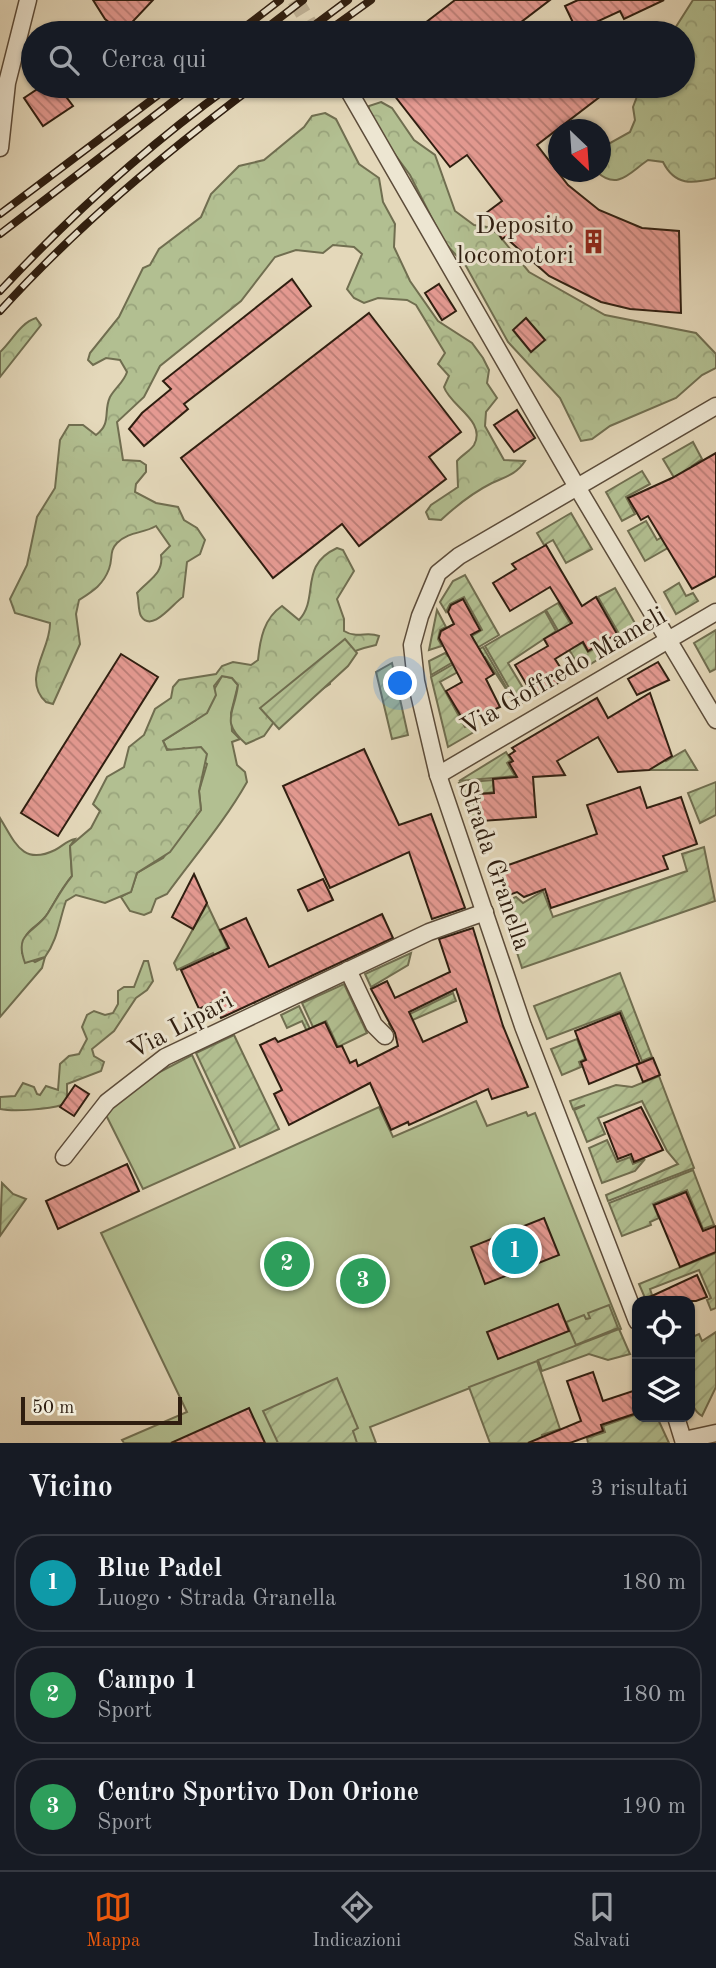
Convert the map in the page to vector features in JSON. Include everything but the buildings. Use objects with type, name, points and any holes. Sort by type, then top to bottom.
[{"type":"street","points":[[23,21],[29,0]]},
{"type":"street","points":[[0,148],[7,83],[21,30]]},
{"type":"street","points":[[353,98],[577,487],[716,720]]},
{"type":"street","name":"Strada Granella","points":[[632,1308],[526,1035],[438,775],[416,681],[412,645],[426,599],[438,573],[459,556],[716,406]]},
{"type":"street","name":"Via Goffredo Mameli","points":[[438,775],[716,612]]},
{"type":"street","name":"Via Lipari","points":[[64,1157],[107,1102],[165,1057],[429,932],[485,912]]},
{"type":"street","points":[[348,970],[374,1026],[385,1036]]},
{"type":"street","points":[[678,1422],[684,1441],[716,1433]]},
{"type":"green space","points":[[693,0],[716,0],[716,178],[685,181],[673,175],[663,162],[648,160],[624,178],[611,180],[611,142],[630,132],[635,120],[633,107],[636,98],[695,98],[695,21],[680,21]]},
{"type":"green space","points":[[381,102],[392,108],[414,140],[435,155],[455,211],[474,225],[487,227],[498,234],[529,272],[605,315],[696,333],[716,354],[716,368],[702,375],[676,398],[610,426],[592,439],[581,441],[560,398],[508,342],[466,266],[444,242],[410,175],[368,118],[369,106]]},
{"type":"green space","points":[[325,113],[336,119],[359,164],[379,178],[383,202],[395,224],[394,247],[410,281],[438,321],[472,343],[483,358],[489,370],[487,383],[497,398],[486,412],[485,426],[504,460],[525,461],[514,472],[479,491],[441,520],[429,519],[426,512],[431,505],[458,487],[457,461],[474,445],[477,436],[472,421],[444,387],[449,376],[438,364],[445,353],[416,305],[407,300],[378,298],[364,303],[354,298],[347,289],[362,254],[354,247],[333,245],[323,253],[296,250],[275,257],[241,301],[160,366],[144,397],[117,422],[123,460],[140,461],[146,465],[146,472],[136,484],[135,492],[156,503],[178,507],[184,520],[197,528],[205,540],[200,554],[187,562],[183,597],[157,619],[146,621],[140,614],[137,593],[158,572],[161,555],[170,546],[156,526],[122,539],[113,549],[107,575],[79,600],[76,614],[80,644],[53,704],[46,702],[36,684],[50,623],[15,613],[10,599],[27,565],[37,517],[55,488],[60,440],[69,425],[83,425],[96,435],[101,431],[106,422],[110,397],[127,372],[120,360],[106,358],[93,365],[88,360],[90,353],[119,317],[143,268],[150,265],[159,249],[201,217],[211,194],[239,166],[264,160],[304,127],[312,116]]},
{"type":"green space","points":[[36,318],[41,325],[0,377],[0,352],[21,328]]},
{"type":"green space","points":[[693,442],[702,459],[692,466],[712,501],[700,521],[663,459]]},
{"type":"green space","points":[[642,471],[650,484],[626,497],[635,514],[622,521],[606,492]]},
{"type":"green space","points":[[571,513],[592,549],[566,563],[553,540],[544,545],[537,533]]},
{"type":"green space","points":[[646,521],[657,540],[688,522],[694,533],[645,561],[628,531]]},
{"type":"green space","points":[[337,548],[343,550],[354,571],[337,599],[344,619],[344,631],[379,636],[376,645],[344,656],[334,667],[330,684],[276,719],[264,736],[246,744],[231,723],[238,685],[232,678],[222,676],[214,686],[216,695],[207,713],[163,741],[167,750],[201,747],[207,754],[199,791],[201,810],[170,852],[137,873],[131,892],[105,903],[76,895],[66,901],[56,937],[45,957],[25,963],[22,952],[24,938],[43,920],[72,876],[70,846],[91,828],[100,811],[93,804],[107,777],[124,767],[129,747],[144,735],[155,709],[171,698],[173,687],[179,680],[216,674],[222,666],[233,662],[251,665],[258,660],[262,637],[271,617],[282,606],[299,620],[308,602],[313,573],[325,555]]},
{"type":"green space","points":[[465,575],[499,635],[431,675],[429,661],[445,653],[448,656],[474,642],[472,636],[482,630],[464,597],[450,604],[446,612],[440,602],[453,581]]},
{"type":"green space","points":[[679,583],[686,596],[693,593],[698,601],[676,614],[664,592]]},
{"type":"green space","points":[[615,588],[641,634],[618,648],[612,638],[619,634],[598,597]]},
{"type":"green space","points":[[558,603],[588,652],[605,643],[610,652],[581,670],[546,610]]},
{"type":"green space","points":[[437,610],[446,627],[440,630],[438,639],[442,646],[429,650]]},
{"type":"green space","points":[[545,611],[556,631],[508,663],[529,698],[519,705],[485,646]]},
{"type":"green space","points":[[716,630],[716,669],[710,672],[694,643]]},
{"type":"green space","points":[[345,639],[357,653],[348,666],[279,729],[260,708]]},
{"type":"green space","points":[[483,647],[517,706],[485,657],[440,682],[465,727],[470,725],[474,732],[448,747],[431,677]]},
{"type":"green space","points":[[392,663],[408,735],[392,739],[376,672]]},
{"type":"green space","points":[[222,676],[232,678],[238,685],[231,713],[232,731],[240,739],[232,742],[237,765],[245,772],[247,782],[219,825],[167,894],[156,899],[151,912],[144,915],[130,911],[121,897],[131,891],[137,873],[163,858],[201,810],[199,791],[207,764],[184,748],[176,751],[167,749],[163,741],[196,720]]},
{"type":"green space","points":[[652,735],[666,761],[685,750],[697,770],[640,770]]},
{"type":"green space","points":[[506,752],[511,760],[507,763],[515,776],[459,781]]},
{"type":"green space","points":[[493,780],[494,792],[478,794],[480,821],[472,821],[459,783]]},
{"type":"green space","points":[[716,782],[716,815],[700,823],[688,793]]},
{"type":"green space","points":[[0,818],[15,843],[27,853],[44,854],[75,839],[70,846],[72,876],[44,919],[25,937],[23,944],[22,953],[35,962],[45,957],[42,968],[0,1017]]},
{"type":"green space","points":[[704,847],[715,901],[522,968],[501,903],[516,897],[523,903],[543,891],[553,917],[687,871],[682,854]]},
{"type":"green space","points":[[207,904],[254,1003],[233,995],[213,953],[177,970],[174,963]]},
{"type":"green space","points":[[411,953],[408,965],[371,987],[365,974]]},
{"type":"green space","points":[[144,961],[148,961],[153,981],[147,990],[136,998],[114,1031],[92,1049],[94,1056],[104,1062],[101,1071],[67,1084],[67,1100],[62,1105],[32,1110],[0,1109],[0,1097],[15,1096],[23,1083],[34,1087],[40,1095],[46,1086],[58,1090],[60,1064],[69,1056],[79,1054],[87,1039],[82,1027],[87,1015],[94,1011],[105,1015],[113,1013],[118,1004],[118,991],[124,987],[134,987]]},
{"type":"green space","points":[[620,973],[652,1057],[642,1061],[621,1011],[547,1039],[534,1006]]},
{"type":"green space","points":[[344,984],[367,1033],[338,1047],[326,1021],[313,1027],[302,1003]]},
{"type":"green space","points":[[453,993],[456,1001],[392,1029],[389,1024]]},
{"type":"green space","points":[[299,1006],[324,1058],[315,1048],[302,1021],[287,1028],[281,1015]]},
{"type":"green space","points":[[234,1035],[279,1129],[240,1147],[196,1053]]},
{"type":"green space","points":[[577,1039],[585,1059],[579,1062],[581,1067],[562,1075],[551,1049]]},
{"type":"green space","points":[[192,1055],[235,1148],[143,1189],[105,1113],[152,1076]]},
{"type":"green space","points":[[659,1076],[694,1168],[608,1201],[606,1195],[678,1164],[667,1151],[642,1101],[598,1118],[605,1134],[587,1142],[574,1110],[585,1105],[573,1109],[570,1101],[616,1085],[632,1087]]},
{"type":"green space","points":[[476,1101],[487,1126],[526,1112],[528,1116],[535,1113],[621,1329],[370,1427],[376,1443],[124,1443],[122,1440],[187,1412],[101,1233],[379,1107],[393,1137]]},
{"type":"green space","points":[[607,1140],[617,1162],[630,1157],[633,1164],[645,1159],[635,1171],[602,1183],[589,1148]]},
{"type":"green space","points":[[693,1170],[714,1225],[703,1229],[687,1190],[653,1204],[659,1218],[650,1222],[651,1225],[622,1236],[609,1203]]},
{"type":"green space","points":[[2,1183],[13,1194],[26,1199],[0,1236]]},
{"type":"green space","points":[[716,1253],[716,1308],[711,1310],[707,1300],[711,1298],[699,1270],[650,1289],[652,1295],[650,1296],[644,1296],[639,1284]]},
{"type":"green space","points":[[609,1305],[618,1328],[576,1345],[566,1322],[584,1315],[586,1319],[590,1318],[588,1313]]},
{"type":"green space","points":[[619,1329],[630,1354],[608,1360],[589,1354],[542,1371],[538,1360]]},
{"type":"green space","points":[[716,1332],[716,1387],[702,1416],[695,1410],[695,1336],[699,1334],[702,1341]]},
{"type":"green space","points":[[537,1361],[560,1429],[542,1435],[543,1441],[540,1443],[490,1443],[469,1387]]},
{"type":"green space","points":[[337,1378],[358,1428],[353,1431],[357,1443],[278,1443],[263,1411]]},
{"type":"green space","points":[[632,1416],[632,1422],[659,1422],[669,1443],[588,1443],[587,1438],[605,1432],[603,1426]]},
{"type":"tunnel","points":[[295,0],[308,21]]},
{"type":"railway","points":[[253,21],[280,0]]},
{"type":"railway","points":[[276,21],[303,0]]},
{"type":"railway","points":[[320,21],[348,0]]},
{"type":"railway","points":[[342,21],[371,0]]},
{"type":"railway","points":[[0,214],[154,98]]},
{"type":"railway","points":[[0,234],[177,98]]},
{"type":"railway","points":[[0,291],[110,183],[214,98]]},
{"type":"railway","points":[[0,311],[59,250],[122,192],[239,98]]},
{"type":"place","name":"Deposito locomotori","points":[[594,241]]},
{"type":"place","name":"Blue Padel","points":[[515,1251]]},
{"type":"place","name":"Campo 1","points":[[287,1264]]},
{"type":"place","name":"Centro Sportivo Don Orione","points":[[363,1281]]}]
